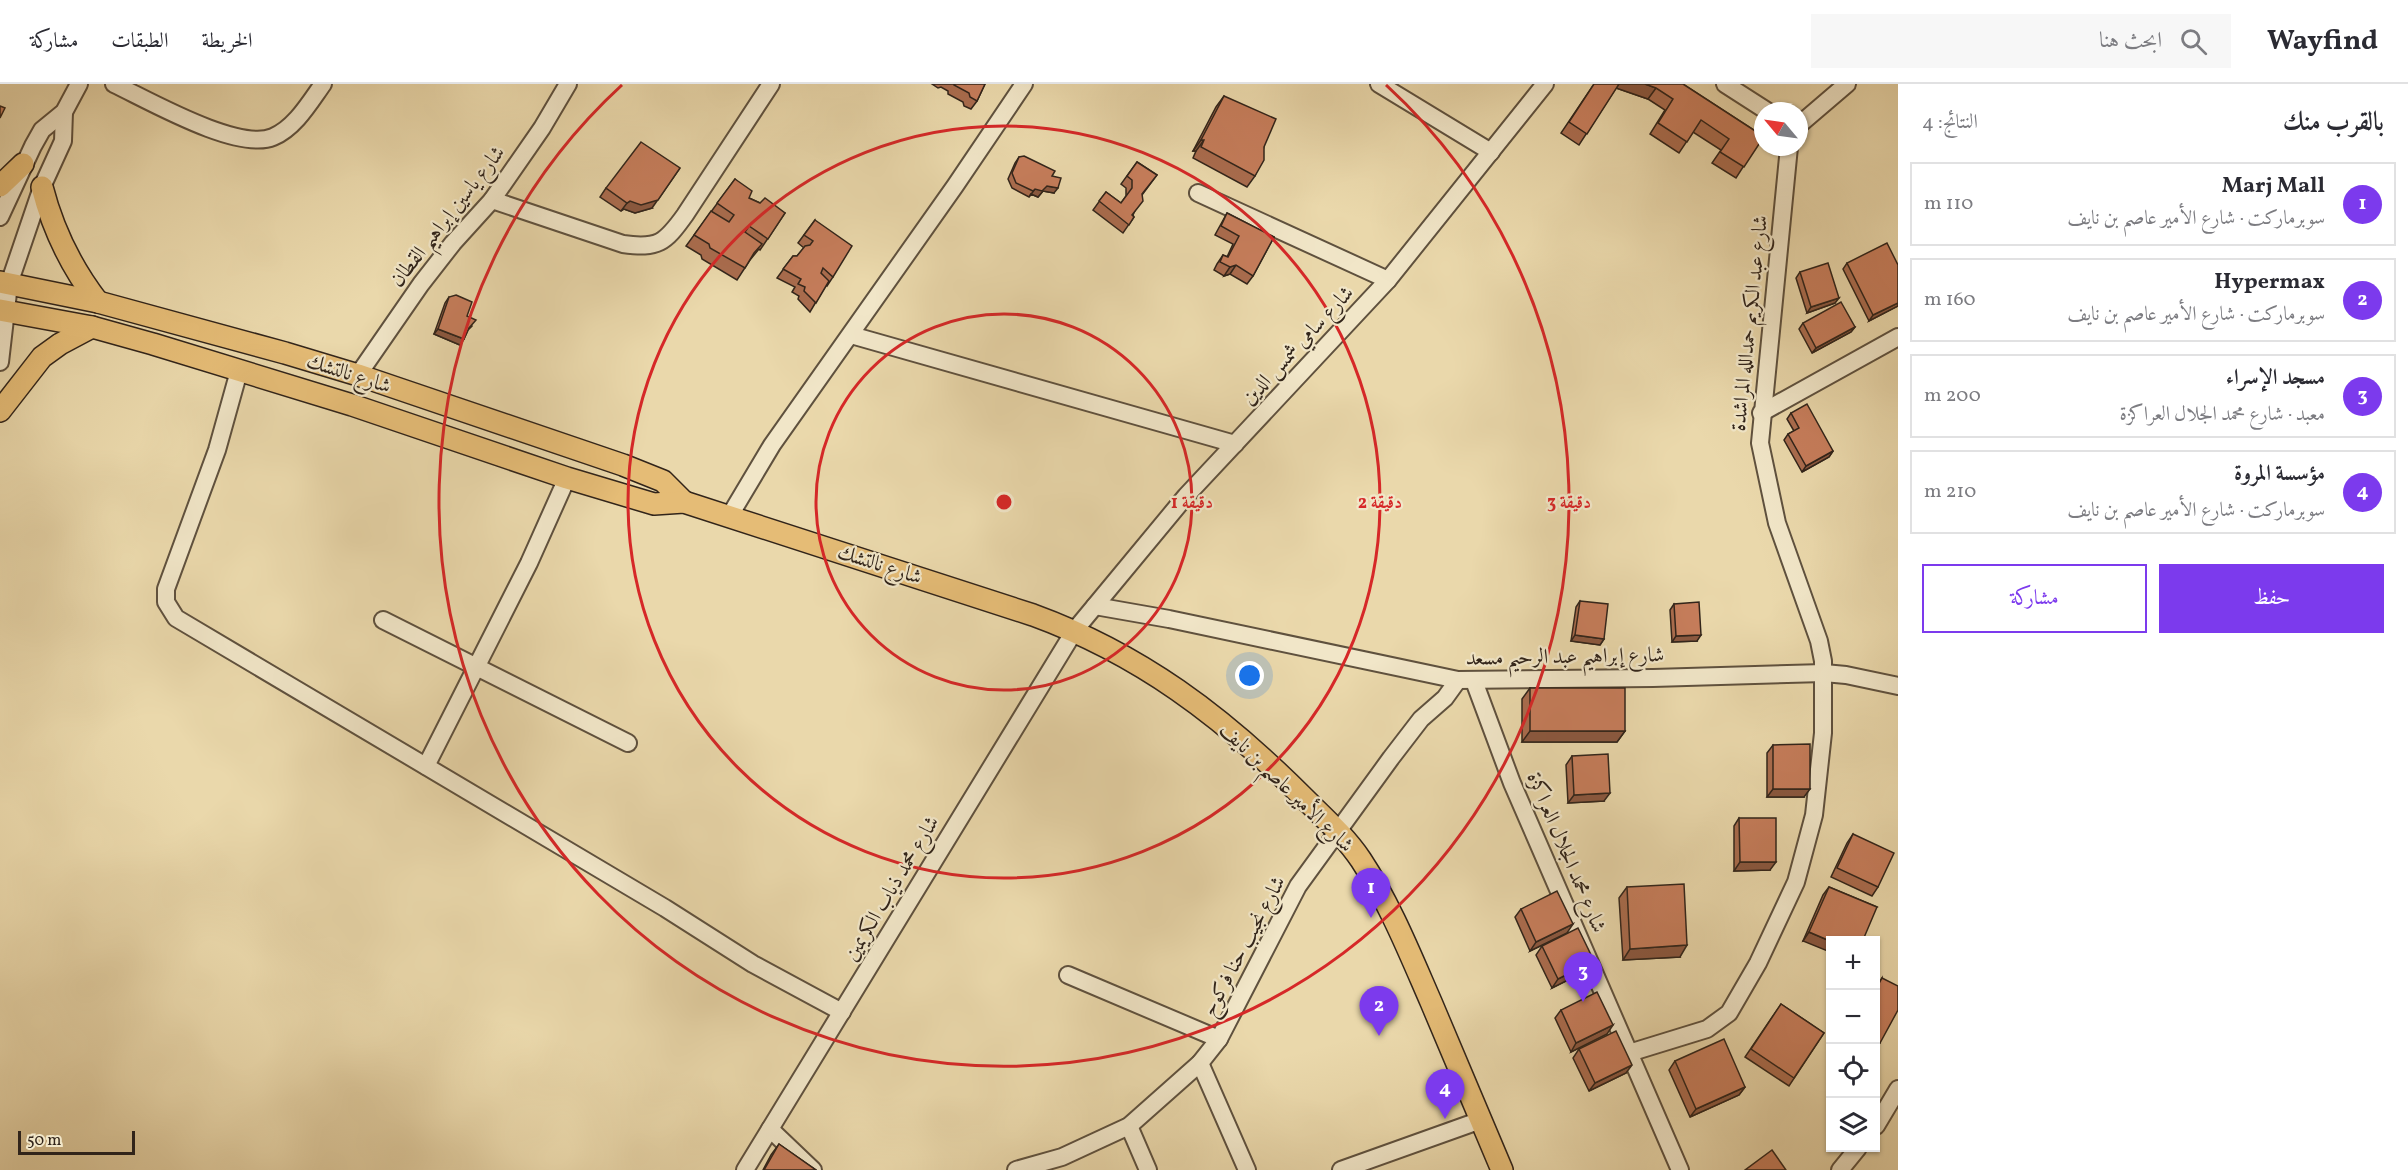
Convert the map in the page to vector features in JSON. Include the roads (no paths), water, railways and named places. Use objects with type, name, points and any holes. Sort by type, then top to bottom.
[{"type":"main road","points":[[0,186],[23,164]]},
{"type":"main road","points":[[42,187],[57,236],[85,284],[99,302]]},
{"type":"main road","name":"شارع نالتشك","points":[[4,283],[99,302],[358,375],[623,465],[663,481],[684,502]]},
{"type":"main road","name":"شارع نالتشك","points":[[3,310],[92,327],[417,426],[567,478],[654,504],[684,502],[985,598],[1075,630]]},
{"type":"main road","points":[[0,411],[42,357],[60,344],[92,327]]},
{"type":"main road","name":"شارع الأمير عاصم بن نايف","points":[[1075,630],[1173,685],[1235,732],[1338,833],[1359,858],[1380,893],[1412,958],[1502,1170]]},
{"type":"street","points":[[0,217],[23,164],[42,130],[64,112],[79,84]]},
{"type":"street","points":[[114,84],[215,131],[259,139],[272,138],[283,131],[303,111],[323,84]]},
{"type":"street","name":"شارع ياسين إبراهيم القطان","points":[[358,375],[421,284],[453,243],[492,200],[542,128],[568,84]]},
{"type":"street","points":[[492,200],[623,244],[645,247],[661,241],[672,233],[685,215],[771,84]]},
{"type":"street","points":[[729,517],[772,445],[851,335],[1024,84]]},
{"type":"street","points":[[1379,84],[1491,152]]},
{"type":"street","name":"شارع سامي شمس الدين","points":[[1075,630],[1186,496],[1388,280],[1545,84]]},
{"type":"street","points":[[1725,84],[1754,103]]},
{"type":"street","points":[[1808,117],[1847,84]]},
{"type":"street","points":[[0,362],[4,283],[63,141],[64,112]]},
{"type":"street","name":"شارع عبد الكريم حمدالله المراشدة","points":[[1629,1053],[1716,1025],[1735,1005],[1758,963],[1796,882],[1808,843],[1821,760],[1824,673],[1819,641],[1786,554],[1768,492],[1760,443],[1761,413],[1788,156]]},
{"type":"street","points":[[1198,193],[1388,280]]},
{"type":"street","points":[[851,335],[1235,444]]},
{"type":"street","points":[[1761,413],[1898,337]]},
{"type":"street","points":[[239,371],[217,450],[166,589],[168,609],[176,618],[665,908],[753,964],[842,1012]]},
{"type":"street","points":[[426,766],[529,563],[567,478]]},
{"type":"street","name":"شارع إبراهيم عبد الرحيم مسعد","points":[[1095,606],[1169,619],[1466,681],[1824,673],[1846,675],[1898,686]]},
{"type":"street","points":[[383,620],[628,743]]},
{"type":"street","name":"شارع محمد ذياب الكريمين","points":[[745,1170],[1075,630]]},
{"type":"street","name":"شارع نجيب حنا فركوح","points":[[1016,1170],[1037,1168],[1129,1126],[1200,1063],[1219,1039],[1298,886],[1422,719],[1466,681]]},
{"type":"street","name":"شارع محمد الجلال العراكزة","points":[[1466,681],[1680,1170]]},
{"type":"street","points":[[1068,975],[1219,1039]]},
{"type":"street","points":[[1200,1063],[1247,1170]]},
{"type":"street","points":[[1880,1118],[1898,1089]]},
{"type":"street","points":[[1341,1170],[1481,1120]]},
{"type":"street","points":[[1129,1126],[1148,1170]]},
{"type":"street","points":[[770,1129],[813,1170]]},
{"type":"street","points":[[1840,1170],[1855,1152]]},
{"type":"place","name":"Marj Mall","points":[[1371,918]]},
{"type":"place","name":"مسجد الإسراء","points":[[1583,1002]]},
{"type":"place","name":"Hypermax","points":[[1379,1036]]},
{"type":"place","name":"مؤسسة المروة","points":[[1445,1119]]}]
